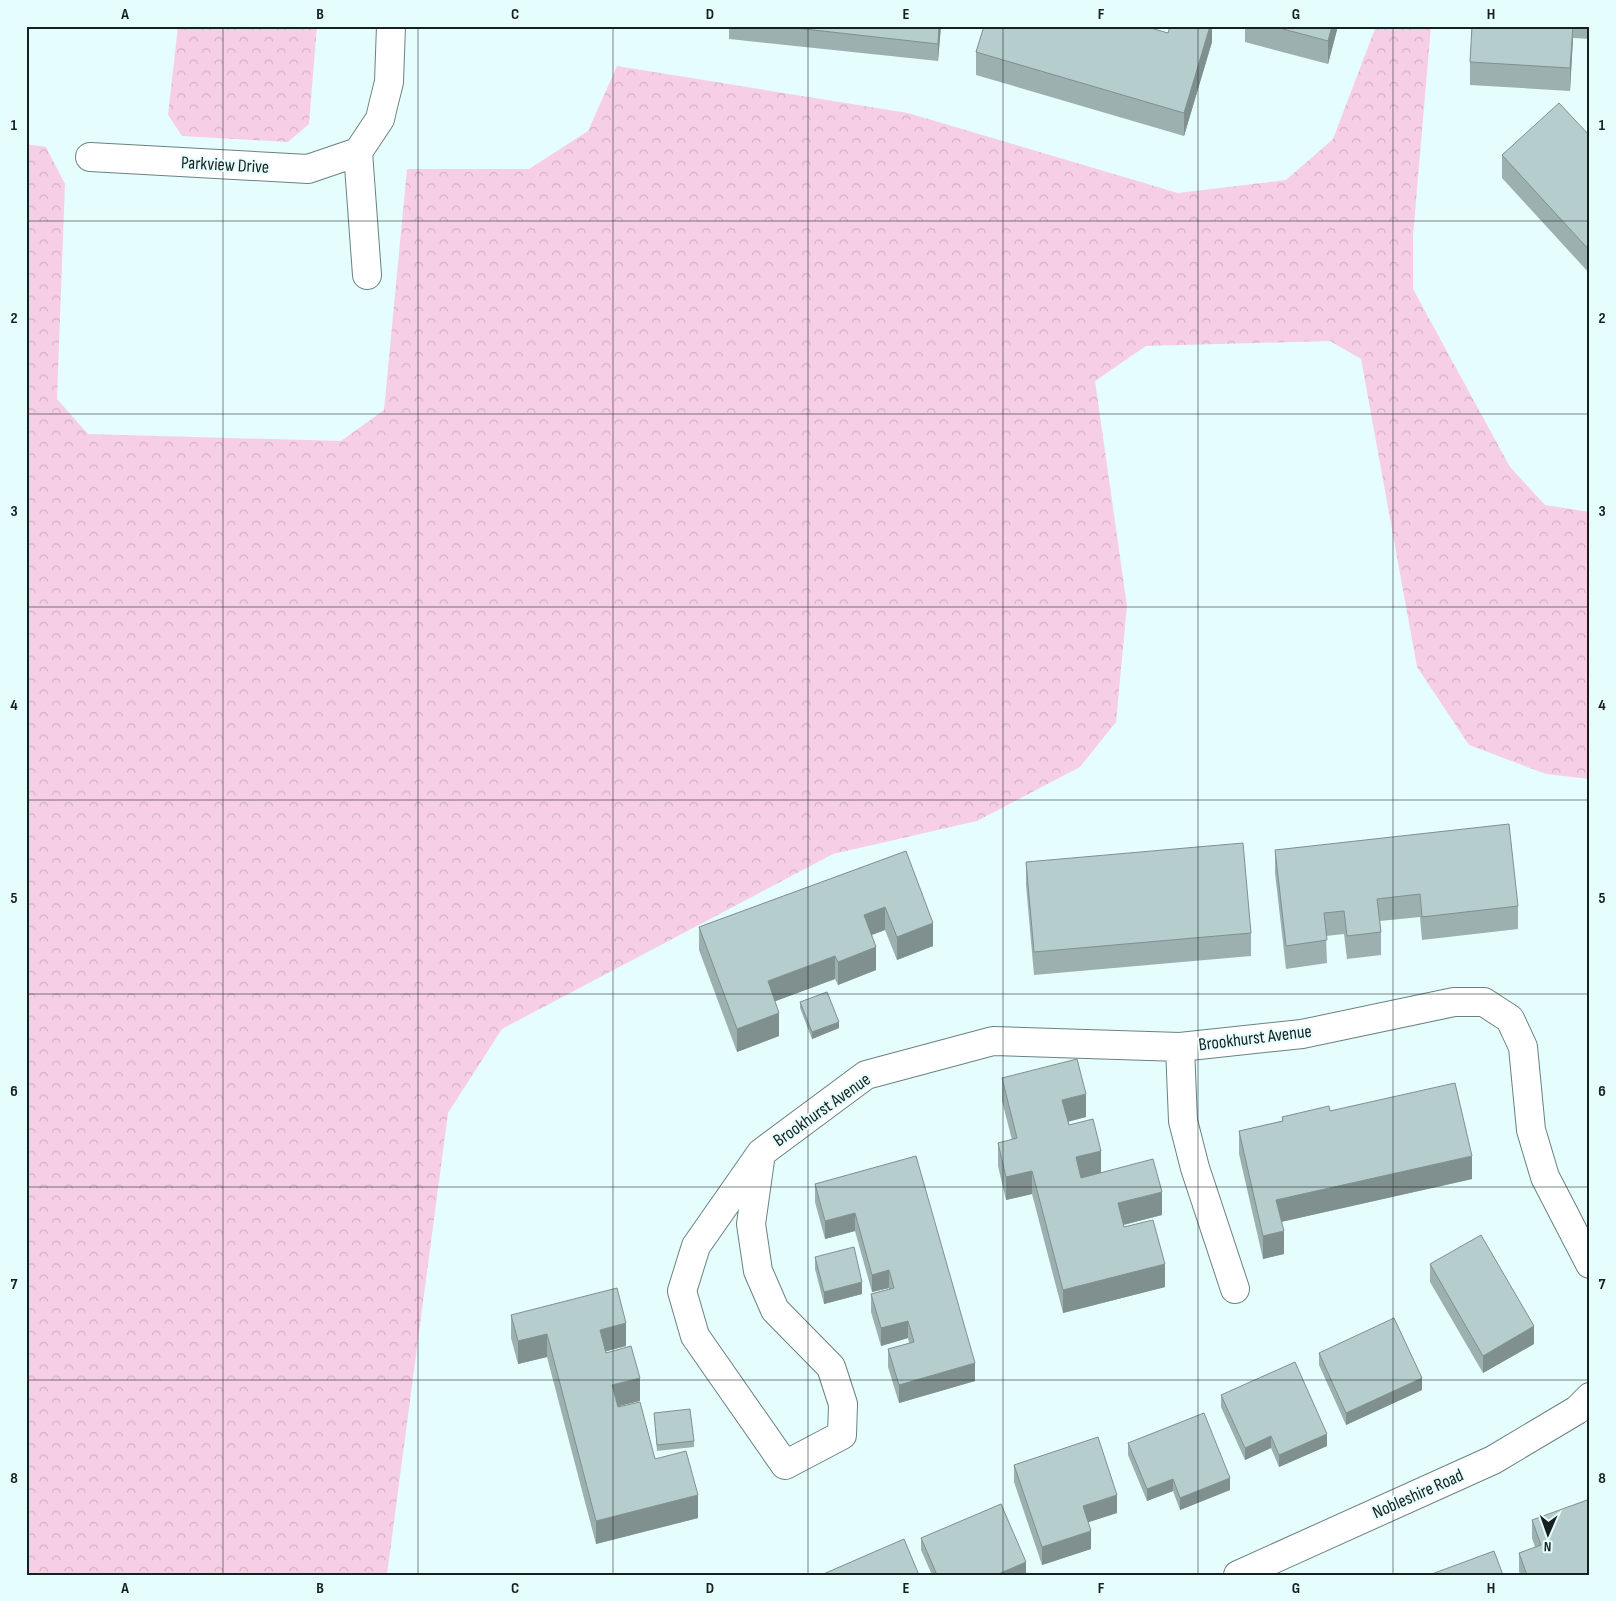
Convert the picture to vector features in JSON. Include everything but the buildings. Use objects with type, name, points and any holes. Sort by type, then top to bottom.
[{"type":"street","points":[[367,275],[358,152],[380,120],[389,82],[391,26]]},
{"type":"street","name":"Parkview Drive","points":[[90,157],[308,169],[358,152]]},
{"type":"street","name":"Brookhurst Avenue","points":[[761,1152],[751,1224],[758,1271],[775,1310],[832,1367],[843,1404],[842,1435],[784,1465],[695,1336],[682,1291],[696,1246],[761,1152],[866,1075],[993,1041],[1180,1047],[1302,1034],[1454,1002],[1484,1002],[1510,1019],[1523,1047],[1531,1130],[1545,1178],[1590,1264]]},
{"type":"street","points":[[1180,1047],[1183,1121],[1195,1168],[1235,1289]]},
{"type":"street","name":"Nobleshire Road","points":[[1238,1575],[1493,1460],[1577,1410],[1590,1397]]},
{"type":"green space","points":[[178,26],[317,26],[309,124],[288,142],[182,136],[168,115]]},
{"type":"green space","points":[[1376,26],[1431,26],[1413,236],[1413,289],[1510,467],[1545,505],[1590,512],[1590,779],[1546,774],[1469,745],[1417,667],[1361,359],[1330,341],[1146,346],[1095,381],[1127,606],[1116,722],[1080,767],[977,821],[833,854],[502,1029],[448,1113],[387,1575],[26,1575],[26,144],[46,147],[65,184],[57,399],[88,434],[341,441],[384,410],[407,169],[529,169],[588,131],[617,66],[908,113],[1178,193],[1286,180],[1333,139]]}]
